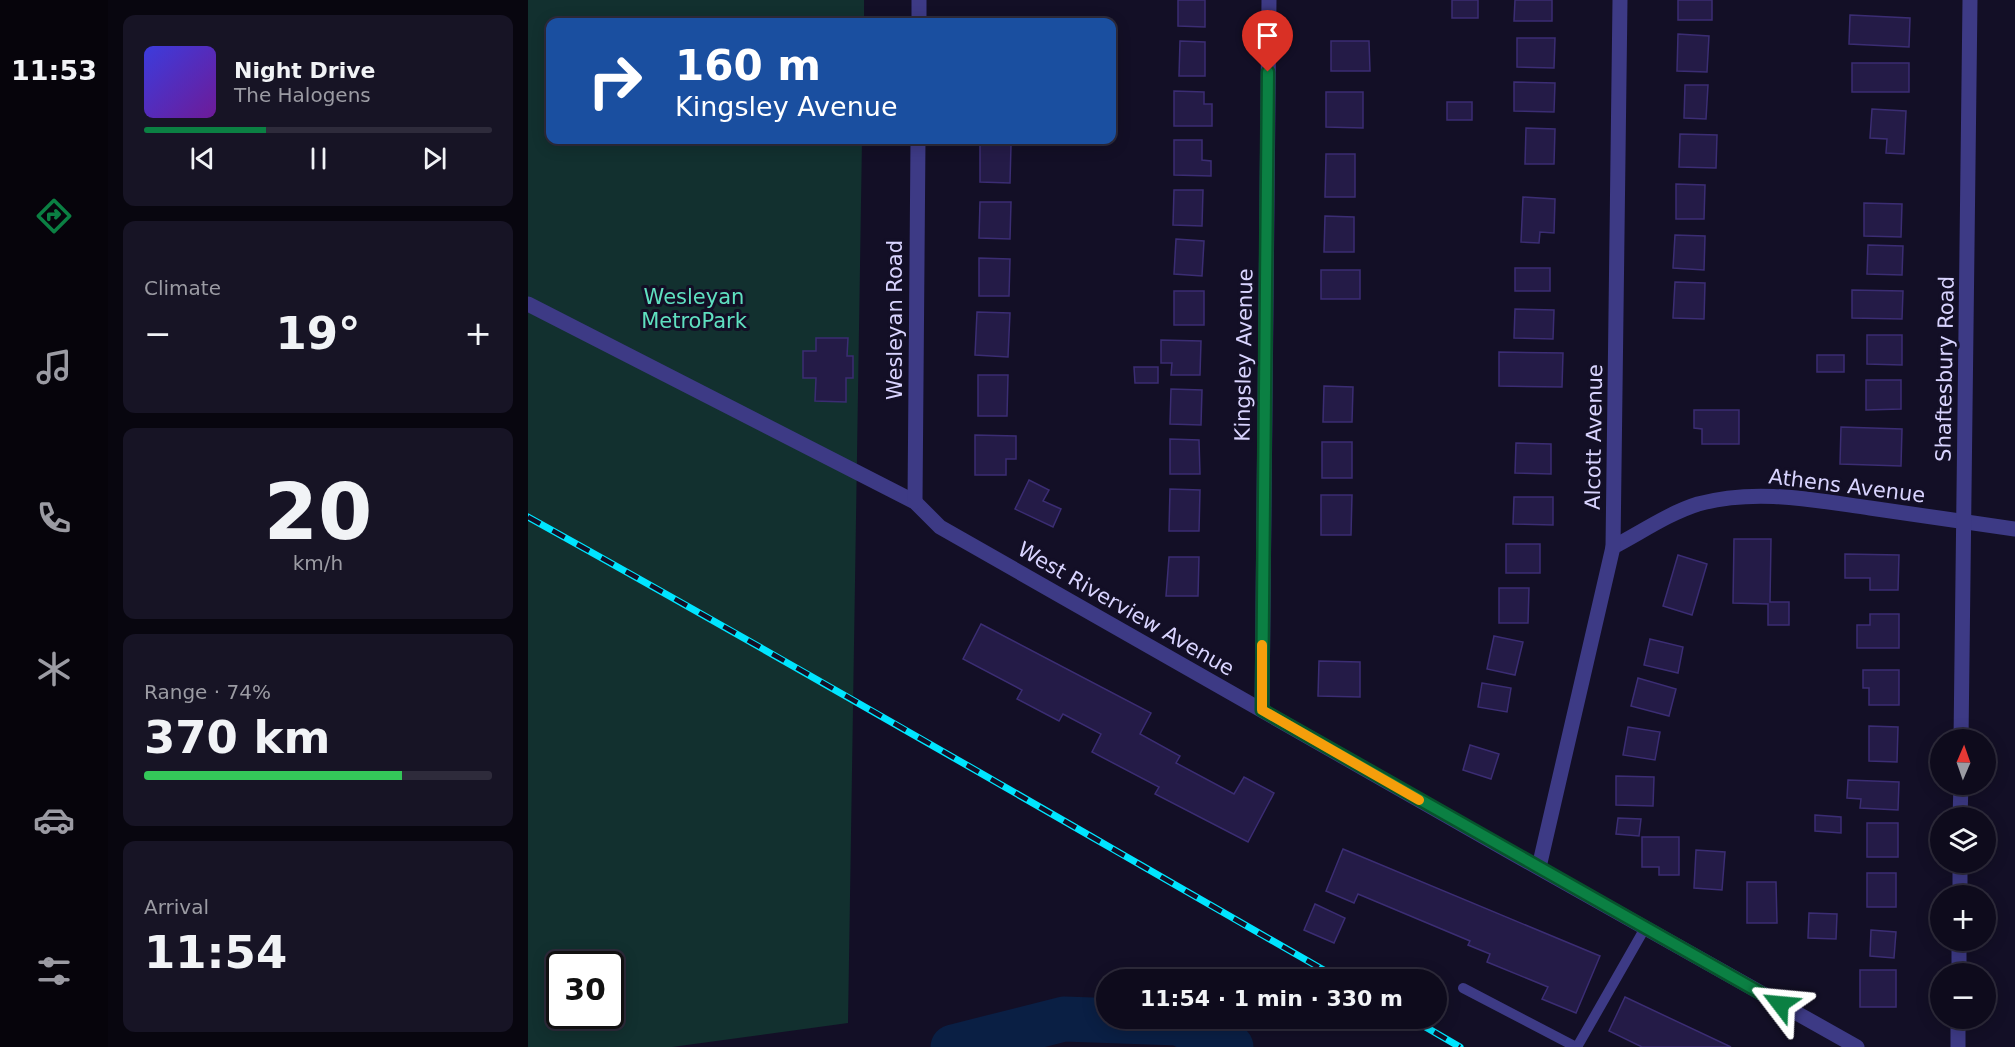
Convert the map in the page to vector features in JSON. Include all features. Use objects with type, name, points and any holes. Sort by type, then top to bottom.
[{"type":"street","points":[[918,18],[919,0]]},
{"type":"street","name":"Kingsley Avenue","points":[[1262,710],[1269,0]]},
{"type":"street","name":"Alcott Avenue","points":[[1539,867],[1612,547],[1620,0]]},
{"type":"street","name":"Shaftesbury Road","points":[[1961,729],[1970,0]]},
{"type":"street","name":"Wesleyan Road","points":[[915,502],[918,144]]},
{"type":"street","name":"West Riverview Avenue","points":[[528,304],[915,502],[940,526],[1857,1047]]},
{"type":"street","name":"Athens Avenue","points":[[1612,547],[1668,517],[1697,505],[1747,495],[1786,496],[2015,529]]},
{"type":"street","points":[[1958,1029],[1958,1047]]},
{"type":"lane","points":[[1463,988],[1576,1047],[1645,928]]},
{"type":"green space","name":"Wesleyan MetroPark","points":[[528,0],[864,0],[864,18],[546,18],[546,144],[862,144],[848,1023],[672,1047],[528,1047]]},
{"type":"building","points":[[1178,0],[1205,0],[1205,27],[1178,26]]},
{"type":"building","points":[[1452,0],[1478,0],[1478,18],[1452,18]]},
{"type":"building","points":[[1515,0],[1552,0],[1552,21],[1514,21]]},
{"type":"building","points":[[1678,0],[1712,0],[1712,20],[1678,20]]},
{"type":"building","points":[[1850,15],[1910,18],[1909,47],[1849,44]]},
{"type":"building","points":[[1678,34],[1709,36],[1707,72],[1677,71]]},
{"type":"building","points":[[1517,38],[1555,38],[1554,68],[1517,67]]},
{"type":"building","points":[[1180,41],[1205,42],[1205,76],[1179,76]]},
{"type":"building","points":[[1331,41],[1369,41],[1370,71],[1331,71]]},
{"type":"building","points":[[1852,63],[1909,63],[1909,92],[1852,92]]},
{"type":"building","points":[[1514,82],[1555,83],[1554,112],[1514,111]]},
{"type":"building","points":[[1685,85],[1708,85],[1706,119],[1684,118]]},
{"type":"building","points":[[1174,91],[1204,92],[1204,104],[1212,104],[1212,126],[1174,126]]},
{"type":"building","points":[[1326,92],[1363,92],[1363,128],[1326,127]]},
{"type":"building","points":[[1447,102],[1472,102],[1472,120],[1447,120]]},
{"type":"building","points":[[1872,109],[1906,111],[1904,154],[1886,153],[1887,139],[1870,138]]},
{"type":"building","points":[[1526,128],[1555,129],[1554,164],[1525,164]]},
{"type":"building","points":[[1680,134],[1717,135],[1716,168],[1679,167]]},
{"type":"building","points":[[1174,140],[1202,140],[1202,160],[1211,161],[1211,176],[1174,175]]},
{"type":"building","points":[[980,144],[1011,145],[1010,183],[980,182]]},
{"type":"building","points":[[1326,154],[1355,154],[1355,197],[1325,197]]},
{"type":"building","points":[[1676,184],[1705,185],[1704,219],[1676,219]]},
{"type":"building","points":[[1174,190],[1203,190],[1202,226],[1173,225]]},
{"type":"building","points":[[1523,197],[1555,199],[1554,233],[1540,232],[1539,243],[1521,242]]},
{"type":"building","points":[[980,202],[1011,202],[1010,239],[979,238]]},
{"type":"building","points":[[1864,203],[1902,204],[1901,237],[1864,236]]},
{"type":"building","points":[[1325,216],[1354,217],[1354,252],[1324,252]]},
{"type":"building","points":[[1675,235],[1705,236],[1704,270],[1673,268]]},
{"type":"building","points":[[1176,239],[1204,241],[1202,276],[1174,274]]},
{"type":"building","points":[[1868,245],[1903,246],[1902,275],[1867,274]]},
{"type":"building","points":[[979,258],[1010,259],[1009,296],[979,296]]},
{"type":"building","points":[[1515,268],[1550,268],[1550,291],[1515,291]]},
{"type":"building","points":[[1321,270],[1360,270],[1360,299],[1321,299]]},
{"type":"building","points":[[1675,282],[1705,283],[1704,319],[1673,318]]},
{"type":"building","points":[[1852,290],[1903,291],[1902,319],[1852,318]]},
{"type":"building","points":[[1174,291],[1204,291],[1204,325],[1174,325]]},
{"type":"building","points":[[1515,309],[1554,310],[1553,339],[1514,338]]},
{"type":"building","points":[[977,312],[1010,313],[1008,357],[975,355]]},
{"type":"building","points":[[1867,335],[1902,335],[1902,365],[1867,364]]},
{"type":"building","points":[[816,338],[848,338],[847,356],[853,356],[853,378],[846,378],[846,402],[815,401],[816,378],[803,378],[803,351],[816,351]]},
{"type":"building","points":[[1161,340],[1201,341],[1200,375],[1171,375],[1172,363],[1161,363]]},
{"type":"building","points":[[1499,352],[1563,353],[1562,387],[1499,386]]},
{"type":"building","points":[[1817,355],[1844,355],[1844,372],[1817,372]]},
{"type":"building","points":[[1134,367],[1158,367],[1158,383],[1135,383]]},
{"type":"building","points":[[978,375],[1008,375],[1007,416],[978,416]]},
{"type":"building","points":[[1866,380],[1901,380],[1901,409],[1866,410]]},
{"type":"building","points":[[1324,386],[1353,387],[1352,422],[1323,422]]},
{"type":"building","points":[[1171,389],[1202,390],[1201,425],[1170,424]]},
{"type":"building","points":[[1694,410],[1739,410],[1739,444],[1702,444],[1702,429],[1694,428]]},
{"type":"building","points":[[1841,427],[1902,429],[1901,466],[1840,464]]},
{"type":"building","points":[[975,435],[1016,436],[1016,459],[1006,459],[1006,475],[975,475]]},
{"type":"building","points":[[1170,439],[1199,440],[1200,474],[1170,474]]},
{"type":"building","points":[[1322,442],[1352,442],[1352,478],[1322,478]]},
{"type":"building","points":[[1516,443],[1551,444],[1551,474],[1515,473]]},
{"type":"building","points":[[1029,480],[1049,490],[1043,501],[1061,509],[1053,527],[1015,509]]},
{"type":"building","points":[[1170,489],[1200,490],[1199,531],[1169,531]]},
{"type":"building","points":[[1321,495],[1352,495],[1351,535],[1321,535]]},
{"type":"building","points":[[1514,497],[1553,497],[1553,525],[1513,524]]},
{"type":"building","points":[[1734,539],[1771,539],[1770,602],[1789,602],[1789,625],[1768,625],[1768,604],[1733,603]]},
{"type":"building","points":[[1506,544],[1540,544],[1540,573],[1506,573]]},
{"type":"building","points":[[1845,554],[1899,555],[1898,590],[1870,590],[1870,578],[1845,578]]},
{"type":"building","points":[[1678,555],[1707,564],[1692,615],[1663,606]]},
{"type":"building","points":[[1169,557],[1199,557],[1198,596],[1166,596]]},
{"type":"building","points":[[1499,588],[1529,588],[1528,623],[1499,623]]},
{"type":"building","points":[[1870,614],[1899,614],[1899,648],[1857,648],[1857,625],[1870,625]]},
{"type":"building","points":[[981,624],[1151,713],[1140,734],[1180,756],[1176,763],[1234,794],[1244,777],[1274,793],[1248,842],[1155,794],[1159,787],[1092,752],[1101,734],[1063,714],[1059,721],[1017,699],[1022,690],[963,659]]},
{"type":"building","points":[[1494,636],[1523,642],[1515,675],[1487,669]]},
{"type":"building","points":[[1650,639],[1683,647],[1678,673],[1644,665]]},
{"type":"building","points":[[1319,661],[1360,662],[1360,697],[1318,696]]},
{"type":"building","points":[[1863,670],[1899,670],[1899,705],[1869,705],[1869,688],[1863,688]]},
{"type":"building","points":[[1638,678],[1676,689],[1669,716],[1631,706]]},
{"type":"building","points":[[1482,683],[1511,688],[1507,712],[1478,707]]},
{"type":"building","points":[[1869,726],[1898,727],[1897,762],[1869,761]]},
{"type":"building","points":[[1628,727],[1660,732],[1655,760],[1623,755]]},
{"type":"building","points":[[1470,745],[1499,754],[1491,779],[1463,770]]},
{"type":"building","points":[[1616,776],[1654,777],[1653,806],[1616,805]]},
{"type":"building","points":[[1848,780],[1899,782],[1898,810],[1860,808],[1861,799],[1847,798]]},
{"type":"building","points":[[1815,815],[1841,817],[1841,833],[1815,831]]},
{"type":"building","points":[[1618,818],[1641,819],[1639,836],[1616,834]]},
{"type":"building","points":[[1867,823],[1898,823],[1898,857],[1867,857]]},
{"type":"building","points":[[1642,837],[1679,837],[1679,875],[1659,875],[1659,867],[1642,867]]},
{"type":"building","points":[[1343,849],[1600,956],[1576,1013],[1542,999],[1548,987],[1487,962],[1490,954],[1468,945],[1470,941],[1358,894],[1354,903],[1326,891]]},
{"type":"building","points":[[1696,850],[1725,852],[1722,890],[1694,888]]},
{"type":"building","points":[[1867,873],[1896,873],[1896,907],[1867,907]]},
{"type":"building","points":[[1747,882],[1776,882],[1777,923],[1747,923]]},
{"type":"building","points":[[1315,904],[1345,918],[1334,943],[1304,930]]},
{"type":"building","points":[[1809,913],[1837,914],[1836,939],[1808,938]]},
{"type":"building","points":[[1871,930],[1896,932],[1894,958],[1870,956]]},
{"type":"building","points":[[1860,970],[1896,970],[1896,1007],[1860,1007]]},
{"type":"building","points":[[1625,997],[1731,1047],[1642,1047],[1609,1031]]},
{"type":"waterway","points":[[953,1047],[1064,1019],[1178,1023],[1231,1047]]},
{"type":"railway","points":[[528,517],[834,689],[1322,969]]},
{"type":"railway","points":[[1429,1029],[1460,1047]]},
{"type":"slow traffic","points":[[1262,645],[1262,710],[1419,800]]},
{"type":"route","points":[[1268,72],[1262,710],[1780,1004]]}]
